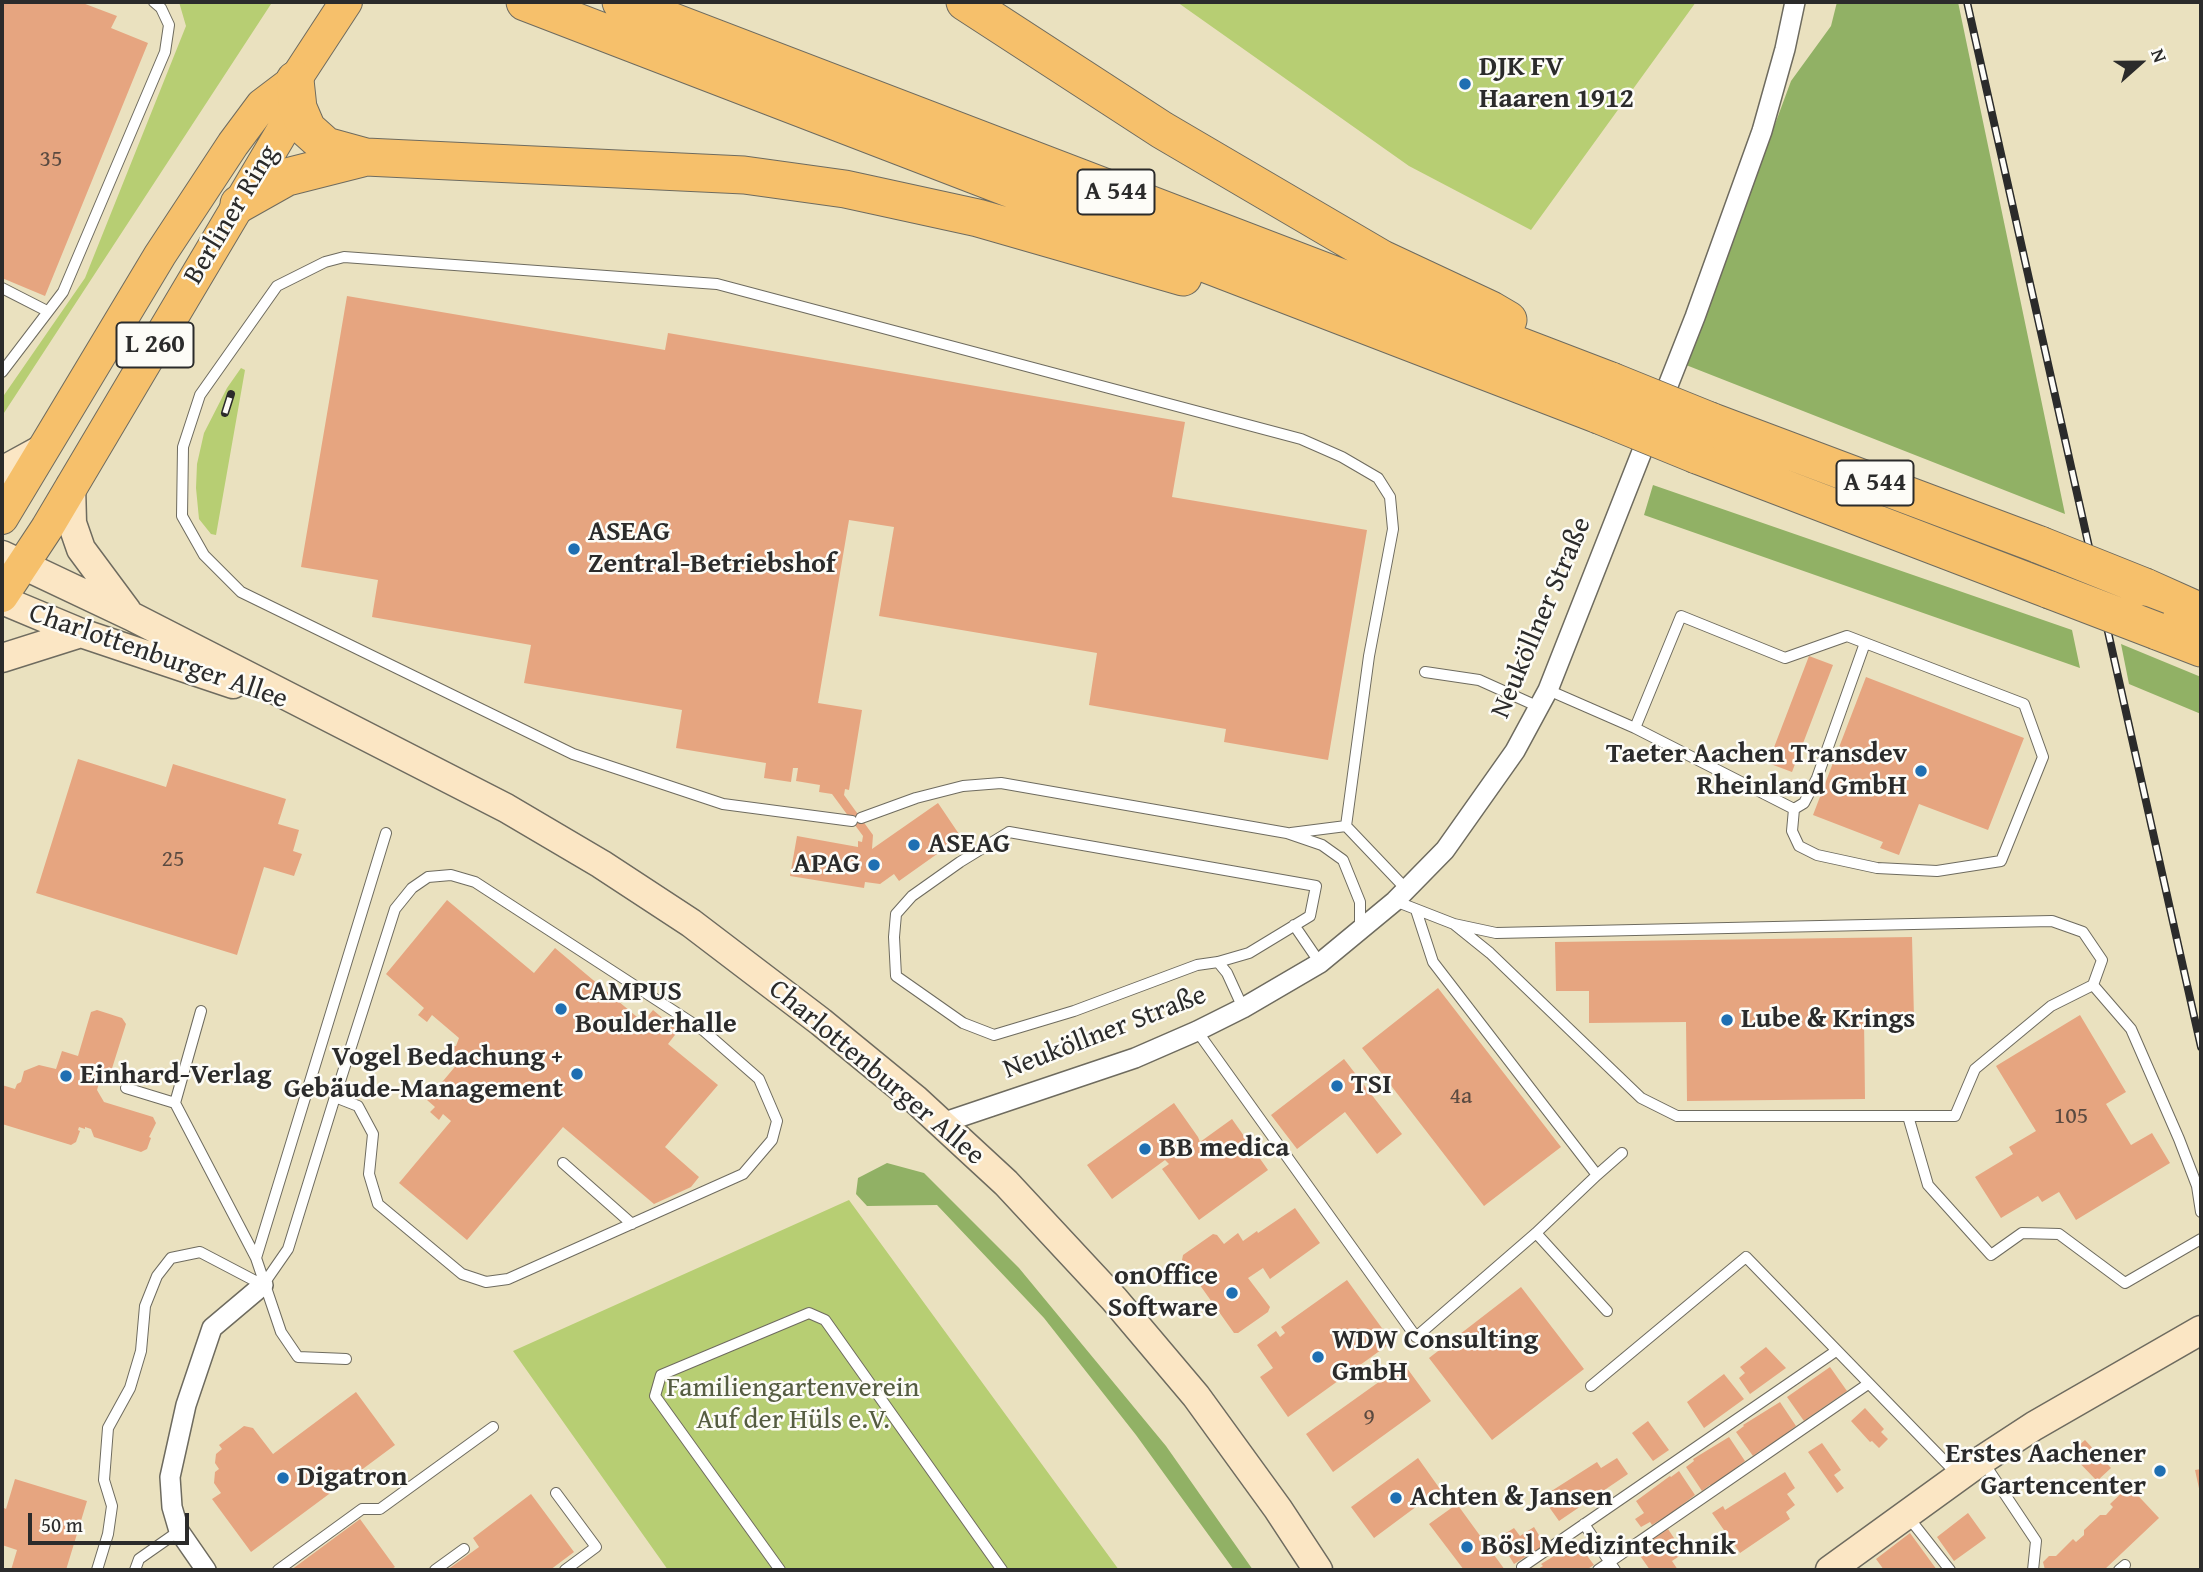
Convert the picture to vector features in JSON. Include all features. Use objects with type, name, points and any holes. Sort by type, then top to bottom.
[{"type":"highway","name":"A 544","points":[[525,2],[2201,648]]},
{"type":"highway","name":"A 544","points":[[621,2],[1710,421],[2040,545],[2201,612]]},
{"type":"highway","points":[[965,2],[1161,130],[1382,259],[1491,310],[1611,381]]},
{"type":"highway","points":[[295,80],[298,108],[307,129],[326,146],[366,157],[744,175],[845,189],[978,218],[1180,276],[1314,305]]},
{"type":"highway","points":[[239,204],[287,177],[366,157]]},
{"type":"main road","name":"Berliner Ring","points":[[2,518],[160,255],[233,144],[262,105],[295,80],[346,2]]},
{"type":"main road","name":"Berliner Ring","points":[[2,598],[12,560],[47,528],[286,125],[295,80]]},
{"type":"street","name":"Neuköllner Straße","points":[[942,1123],[1135,1058],[1243,1008],[1320,963],[1401,896],[1446,850],[1515,751],[1543,699],[1695,317],[1758,143],[1785,49],[1795,2]]},
{"type":"street","points":[[2,471],[43,449]]},
{"type":"street","points":[[71,485],[72,523],[81,549],[131,616]]},
{"type":"street","name":"Charlottenburger Allee","points":[[12,560],[131,616],[472,789],[601,864],[723,947],[942,1123],[1006,1183],[1097,1280],[1180,1377],[1278,1509],[1318,1570]]},
{"type":"street","name":"Charlottenburger Allee","points":[[2,598],[81,634],[316,712]]},
{"type":"street","points":[[2,658],[81,634]]},
{"type":"street","points":[[206,1570],[179,1531],[172,1507],[170,1477],[186,1405],[212,1328],[263,1285]]},
{"type":"street","points":[[1830,1570],[1982,1460],[2057,1413],[2201,1330]]},
{"type":"lane","points":[[2,372],[63,292],[166,52],[169,25],[155,2]]},
{"type":"lane","points":[[1360,931],[1360,902],[1343,860],[1322,845],[1287,833],[1001,783],[963,786],[916,798],[857,819],[723,804],[573,754],[241,592],[204,555],[182,516],[183,447],[200,395],[277,286],[325,262],[344,257],[717,284],[1301,439],[1342,457],[1378,478],[1390,497],[1393,529],[1369,656],[1346,826],[1401,896],[1416,910],[1454,924],[1496,933],[2052,921],[2083,932],[2102,961],[2093,985],[2051,1006],[1975,1069],[1955,1116],[1677,1116],[1641,1098],[1490,953],[1454,924]]},
{"type":"lane","points":[[2,288],[47,311]]},
{"type":"lane","points":[[1634,728],[1681,616],[1785,658],[1847,636],[1865,642],[2024,704],[2043,757],[2001,861],[1937,871],[1877,868],[1817,855],[1799,846],[1792,831],[1794,809]]},
{"type":"lane","points":[[1794,809],[1804,803],[1817,778],[1865,642]]},
{"type":"lane","points":[[1425,672],[1479,680],[1634,728],[1794,809]]},
{"type":"lane","points":[[1287,833],[1346,826]]},
{"type":"lane","points":[[1009,832],[1316,886],[1310,916],[1249,953],[1218,962],[1197,965],[1074,1011],[994,1035],[963,1023],[896,975],[896,914],[912,896],[1009,832]]},
{"type":"lane","points":[[256,1258],[386,833]]},
{"type":"lane","points":[[263,1285],[288,1249],[335,1097],[395,909],[412,888],[428,877],[452,875],[475,882],[703,1030],[759,1079],[777,1121],[772,1140],[743,1174],[508,1279],[486,1282],[462,1274],[378,1205],[369,1174],[373,1134],[358,1106],[335,1097]]},
{"type":"lane","points":[[1416,910],[1433,962],[1597,1175]]},
{"type":"lane","points":[[1294,925],[1320,963]]},
{"type":"lane","points":[[1218,962],[1227,973],[1243,1008]]},
{"type":"lane","points":[[2093,985],[2131,1029],[2197,1186],[2201,1212]]},
{"type":"lane","points":[[201,1011],[175,1103],[256,1258],[281,1332],[298,1357],[346,1359]]},
{"type":"lane","points":[[1197,1031],[1416,1337],[1536,1233],[1622,1153]]},
{"type":"lane","points":[[126,1088],[175,1103]]},
{"type":"lane","points":[[1908,1116],[1928,1185],[1991,1255],[2022,1233],[2059,1234],[2125,1283],[2201,1239]]},
{"type":"lane","points":[[563,1163],[632,1224]]},
{"type":"lane","points":[[1536,1233],[1607,1311]]},
{"type":"lane","points":[[97,1570],[108,1534],[112,1506],[104,1480],[108,1428],[130,1388],[141,1352],[145,1306],[157,1276],[171,1258],[200,1252],[263,1285]]},
{"type":"lane","points":[[1591,1386],[1746,1257],[1959,1476]]},
{"type":"lane","points":[[780,1570],[655,1396],[661,1375],[809,1313],[825,1320],[1002,1570]]},
{"type":"lane","points":[[1524,1570],[1522,1567],[1836,1351]]},
{"type":"lane","points":[[1598,1570],[1612,1566],[1868,1384]]},
{"type":"lane","points":[[278,1570],[362,1509],[380,1509],[493,1427]]},
{"type":"lane","points":[[1982,1460],[2036,1541],[2033,1570]]},
{"type":"lane","points":[[556,1493],[596,1547],[565,1570]]},
{"type":"lane","points":[[1906,1514],[1950,1570]]},
{"type":"lane","points":[[1584,1524],[1612,1566]]},
{"type":"lane","points":[[135,1570],[139,1559],[179,1531]]},
{"type":"lane","points":[[435,1570],[464,1549]]},
{"type":"green space","points":[[179,2],[271,4],[2,416],[2,398],[85,278],[186,26]]},
{"type":"green space","name":"DJK FV Haaren 1912","points":[[1177,2],[1696,2],[1531,230],[1409,166]]},
{"type":"green space","points":[[1837,2],[1958,2],[2065,514],[1686,365],[1791,81],[1831,26]]},
{"type":"green space","points":[[241,368],[245,370],[216,535],[211,534],[199,519],[197,464],[204,433],[227,388]]},
{"type":"green space","points":[[1653,485],[2072,630],[2080,668],[1644,515]]},
{"type":"green space","points":[[2121,644],[2201,677],[2201,714],[2129,684]]},
{"type":"green space","points":[[887,1163],[924,1173],[1019,1268],[1166,1446],[1253,1570],[1234,1570],[1136,1435],[1044,1318],[937,1205],[867,1206],[856,1194],[858,1178]]},
{"type":"green space","name":"Familiengartenverein Auf der Hüls e.V.","points":[[849,1200],[1119,1570],[668,1570],[513,1351]]},
{"type":"building","points":[[2,2],[80,2],[117,16],[111,28],[148,43],[45,296],[2,278]]},
{"type":"building","name":"ASEAG Zentral-Betriebshof","points":[[347,296],[665,350],[668,333],[1185,422],[1172,497],[1367,530],[1328,760],[1224,742],[1226,729],[1089,705],[1097,653],[879,616],[894,527],[849,520],[818,703],[862,710],[849,790],[845,789],[844,795],[873,835],[872,849],[938,803],[961,837],[899,881],[894,874],[880,884],[865,882],[864,888],[790,876],[797,836],[858,847],[858,841],[862,842],[863,836],[832,794],[819,792],[820,785],[796,781],[798,768],[793,768],[791,782],[764,778],[766,763],[676,748],[682,710],[524,683],[531,645],[372,617],[378,580],[301,567]]},
{"type":"building","name":"Taeter Aachen Transdev Rheinland GmbH","points":[[1809,656],[1833,665],[1792,772],[1768,763]]},
{"type":"building","name":"Taeter Aachen Transdev Rheinland GmbH","points":[[1866,677],[2024,738],[1988,830],[1919,804],[1899,855],[1880,848],[1883,842],[1813,815]]},
{"type":"building","points":[[78,759],[166,787],[173,764],[286,799],[278,824],[299,830],[293,851],[302,854],[294,876],[264,867],[237,955],[36,893]]},
{"type":"building","name":"Vogel Bedachung + Gebäude-Management","points":[[447,900],[534,973],[555,948],[643,1022],[653,1010],[678,1031],[668,1044],[718,1085],[665,1147],[699,1177],[691,1187],[654,1204],[563,1127],[467,1240],[399,1183],[451,1121],[443,1114],[439,1120],[430,1112],[435,1107],[427,1100],[459,1062],[455,1059],[455,1054],[450,1054],[450,1046],[456,1046],[459,1038],[432,1015],[427,1022],[418,1015],[424,1008],[386,974]]},
{"type":"building","name":"Lube & Krings","points":[[1912,937],[1914,1018],[1864,1019],[1865,1099],[1687,1101],[1686,1022],[1589,1023],[1589,991],[1556,991],[1555,942]]},
{"type":"building","points":[[1438,988],[1561,1147],[1484,1206],[1362,1048]]},
{"type":"building","name":"Einhard-Verlag","points":[[97,1010],[122,1018],[126,1024],[108,1081],[99,1083],[97,1090],[104,1102],[153,1117],[156,1123],[149,1137],[151,1138],[147,1149],[141,1152],[94,1137],[91,1129],[85,1127],[79,1127],[76,1142],[71,1145],[2,1124],[2,1085],[15,1089],[21,1082],[24,1071],[39,1065],[56,1069],[62,1051],[78,1056],[91,1012]]},
{"type":"building","points":[[2080,1015],[2126,1092],[2106,1104],[2131,1145],[2152,1133],[2170,1163],[2076,1220],[2059,1192],[2042,1202],[2038,1196],[2001,1218],[1975,1177],[2013,1154],[2009,1147],[2036,1131],[1996,1066]]},
{"type":"building","name":"TSI","points":[[1344,1059],[1402,1134],[1377,1154],[1345,1112],[1297,1149],[1271,1115]]},
{"type":"building","points":[[1174,1103],[1200,1142],[1232,1119],[1268,1170],[1199,1220],[1162,1169],[1169,1164],[1165,1160],[1112,1199],[1087,1165]]},
{"type":"building","name":"onOffice Software","points":[[1295,1208],[1320,1243],[1270,1279],[1263,1268],[1248,1278],[1270,1307],[1268,1312],[1238,1333],[1234,1333],[1182,1260],[1183,1255],[1213,1234],[1224,1244],[1238,1233],[1243,1241]]},
{"type":"building","name":"WDW Consulting GmbH","points":[[1347,1280],[1392,1342],[1288,1417],[1260,1377],[1273,1368],[1257,1345],[1276,1331],[1280,1337],[1285,1333],[1281,1327]]},
{"type":"building","points":[[1521,1287],[1584,1369],[1492,1440],[1429,1358]]},
{"type":"building","points":[[1766,1347],[1786,1368],[1750,1394],[1739,1378],[1745,1373],[1740,1367]]},
{"type":"building","points":[[1404,1364],[1431,1401],[1333,1472],[1306,1434]]},
{"type":"building","points":[[1830,1367],[1847,1391],[1804,1421],[1787,1397]]},
{"type":"building","points":[[1724,1374],[1744,1399],[1704,1428],[1687,1402]]},
{"type":"building","name":"Digatron","points":[[356,1392],[395,1445],[251,1552],[212,1499],[221,1493],[214,1483],[215,1472],[219,1469],[215,1463],[216,1454],[222,1449],[219,1445],[244,1426],[253,1428],[273,1454]]},
{"type":"building","points":[[1780,1402],[1796,1426],[1753,1456],[1736,1432]]},
{"type":"building","points":[[1865,1408],[1884,1429],[1881,1432],[1888,1439],[1879,1448],[1851,1421]]},
{"type":"building","points":[[1648,1421],[1669,1450],[1653,1461],[1632,1433]]},
{"type":"building","points":[[1729,1437],[1745,1461],[1702,1491],[1686,1467],[1693,1459]]},
{"type":"building","points":[[2085,1440],[2111,1468],[2097,1481],[2070,1453]]},
{"type":"building","points":[[1822,1443],[1841,1470],[1834,1475],[1844,1488],[1837,1493],[1808,1452]]},
{"type":"building","name":"Achten & Jansen","points":[[1418,1458],[1440,1489],[1374,1538],[1351,1507]]},
{"type":"building","points":[[1617,1458],[1628,1474],[1559,1521],[1542,1497],[1597,1462],[1601,1468]]},
{"type":"building","points":[[2201,1469],[2201,1493],[2200,1493],[2195,1470]]},
{"type":"building","points":[[1679,1471],[1695,1495],[1661,1521],[1652,1525],[1650,1522],[1641,1527],[1635,1519],[1644,1513],[1636,1501]]},
{"type":"building","points":[[1785,1472],[1795,1488],[1787,1494],[1795,1505],[1786,1512],[1790,1519],[1740,1553],[1712,1513],[1723,1506],[1725,1510]]},
{"type":"building","points":[[15,1479],[87,1501],[66,1570],[11,1570],[17,1550],[2,1545],[2,1507],[6,1509]]},
{"type":"building","points":[[2129,1486],[2159,1518],[2104,1570],[2045,1570],[2043,1562],[2049,1556],[2056,1556],[2073,1539],[2076,1542],[2084,1535],[2084,1530],[2100,1515],[2106,1515],[2113,1507],[2110,1504]]},
{"type":"building","points":[[531,1494],[574,1552],[550,1570],[447,1570],[479,1547],[473,1538]]},
{"type":"building","name":"Bösl Medizintechnik","points":[[1457,1504],[1505,1570],[1464,1570],[1429,1524]]},
{"type":"building","points":[[1968,1513],[1986,1538],[1954,1561],[1937,1537]]},
{"type":"building","name":"Digatron","points":[[360,1519],[395,1567],[390,1570],[291,1570]]},
{"type":"building","points":[[1534,1527],[1545,1545],[1514,1564],[1498,1538],[1514,1528],[1520,1536]]},
{"type":"building","points":[[1668,1529],[1684,1553],[1672,1561],[1678,1570],[1650,1570],[1636,1550]]},
{"type":"building","points":[[1910,1533],[1937,1570],[1884,1570],[1876,1559]]},
{"type":"building","points":[[1577,1542],[1594,1565],[1586,1570],[1536,1570],[1543,1566],[1541,1564]]},
{"type":"railway","points":[[1967,2],[2201,1047]]},
{"type":"railway","points":[[225,413],[231,394]]},
{"type":"place","name":"DJK FV Haaren 1912","points":[[1465,84]]},
{"type":"place","name":"ASEAG Zentral-Betriebshof","points":[[574,549]]},
{"type":"place","name":"Taeter Aachen Transdev Rheinland GmbH","points":[[1921,771]]},
{"type":"place","name":"ASEAG","points":[[914,845]]},
{"type":"place","name":"APAG","points":[[874,865]]},
{"type":"place","name":"CAMPUS Boulderhalle","points":[[561,1009]]},
{"type":"place","name":"Lube & Krings","points":[[1727,1020]]},
{"type":"place","name":"Vogel Bedachung + Gebäude-Management","points":[[577,1074]]},
{"type":"place","name":"Einhard-Verlag","points":[[66,1076]]},
{"type":"place","name":"TSI","points":[[1337,1086]]},
{"type":"place","name":"BB medica","points":[[1145,1149]]},
{"type":"place","name":"onOffice Software","points":[[1232,1293]]},
{"type":"place","name":"WDW Consulting GmbH","points":[[1318,1357]]},
{"type":"place","name":"Erstes Aachener Gartencenter","points":[[2160,1471]]},
{"type":"place","name":"Digatron","points":[[283,1478]]},
{"type":"place","name":"Achten & Jansen","points":[[1396,1498]]},
{"type":"place","name":"Bösl Medizintechnik","points":[[1467,1547]]}]
